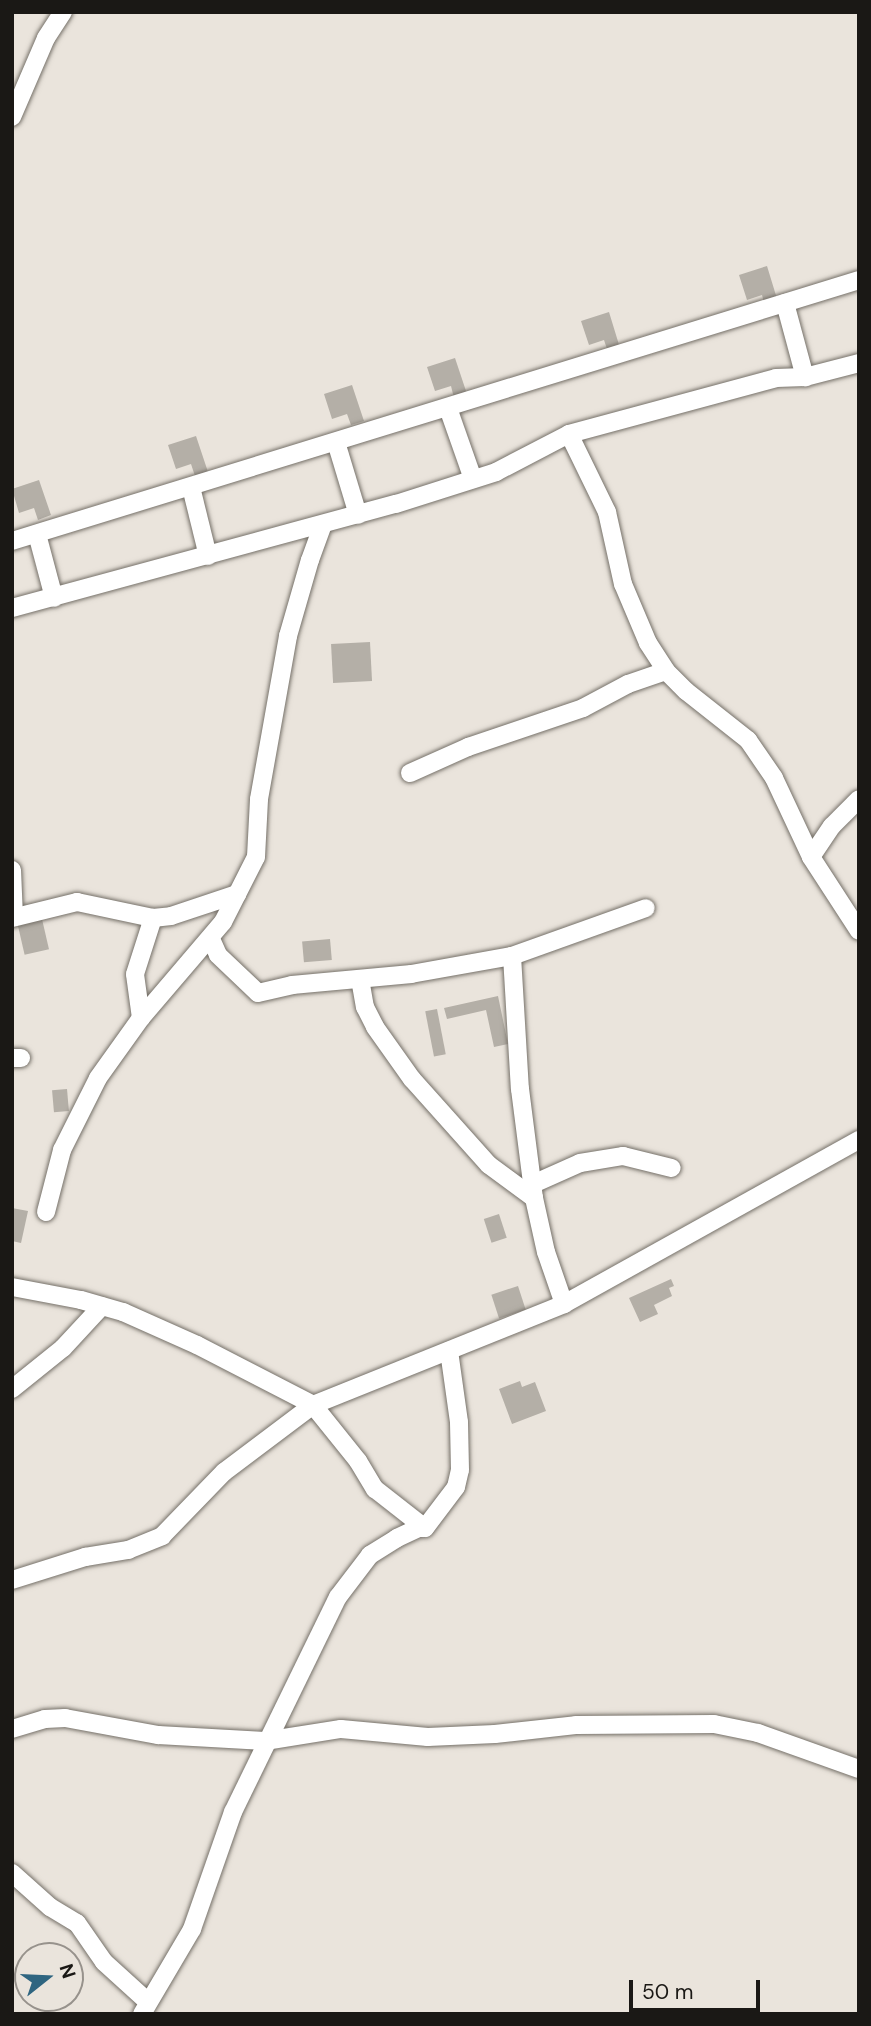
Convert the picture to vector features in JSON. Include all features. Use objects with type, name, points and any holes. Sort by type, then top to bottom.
[{"type":"street","points":[[12,117],[46,38],[62,12]]},
{"type":"street","points":[[12,541],[859,280]]},
{"type":"street","points":[[785,303],[804,377]]},
{"type":"street","points":[[12,608],[358,515],[519,462],[569,434],[776,378],[804,377],[859,363]]},
{"type":"street","points":[[449,408],[473,479]]},
{"type":"street","points":[[569,434],[607,512],[623,584],[648,643],[666,671],[685,691],[748,740],[774,778],[811,857],[859,931]]},
{"type":"street","points":[[336,442],[358,515]]},
{"type":"street","points":[[191,487],[208,556]]},
{"type":"street","points":[[46,1212],[62,1150],[98,1078],[141,1018],[211,939],[256,857],[259,799],[288,636],[323,524]]},
{"type":"street","points":[[37,534],[54,598]]},
{"type":"street","points":[[410,773],[468,747],[583,708],[628,684],[666,671]]},
{"type":"street","points":[[811,857],[832,826],[859,799]]},
{"type":"street","points":[[12,870],[13,917],[77,902],[153,918],[171,916],[237,894]]},
{"type":"street","points":[[211,939],[218,955],[258,993],[292,985],[360,979],[512,956],[646,908]]},
{"type":"street","points":[[141,1018],[135,974],[153,918]]},
{"type":"street","points":[[512,956],[520,1089],[534,1191],[546,1252],[564,1304]]},
{"type":"street","points":[[360,979],[365,1007],[375,1027],[412,1079],[483,1159],[534,1191]]},
{"type":"street","points":[[12,1580],[85,1557],[128,1550],[162,1536],[224,1472],[313,1405],[564,1304],[859,1140]]},
{"type":"street","points":[[534,1191],[580,1163],[623,1156],[671,1168]]},
{"type":"street","points":[[12,1287],[123,1312],[313,1405],[358,1461],[375,1489],[425,1528]]},
{"type":"street","points":[[12,1389],[63,1348],[102,1306]]},
{"type":"street","points":[[12,1873],[50,1907],[77,1923],[104,1962],[144,2008],[192,1929],[233,1812],[265,1741],[338,1597],[352,1576],[379,1548],[418,1528],[425,1528],[450,1499],[460,1469],[457,1397],[449,1351]]},
{"type":"street","points":[[12,1729],[45,1719],[65,1718],[158,1735],[265,1741],[341,1729],[428,1737],[495,1734],[576,1725],[714,1724],[758,1733],[859,1769]]},
{"type":"building","points":[[767,266],[778,302],[765,306],[762,295],[747,300],[739,275]]},
{"type":"building","points":[[609,312],[620,348],[608,352],[604,340],[589,345],[581,321]]},
{"type":"building","points":[[455,358],[467,394],[454,398],[451,386],[435,391],[427,367]]},
{"type":"building","points":[[352,385],[364,421],[351,425],[347,414],[332,419],[324,394]]},
{"type":"building","points":[[196,436],[208,472],[195,476],[191,464],[176,469],[168,445]]},
{"type":"building","points":[[39,480],[51,515],[38,520],[34,508],[19,513],[12,489]]},
{"type":"building","points":[[370,642],[372,681],[333,683],[331,644]]},
{"type":"building","points":[[42,919],[49,949],[25,955],[18,925]]},
{"type":"building","points":[[330,939],[332,960],[304,962],[302,941]]},
{"type":"building","points":[[498,996],[508,1044],[494,1047],[486,1010],[447,1019],[444,1008]]},
{"type":"building","points":[[437,1009],[446,1054],[434,1056],[425,1011]]},
{"type":"building","points":[[67,1089],[69,1111],[54,1112],[52,1090]]},
{"type":"building","points":[[12,1208],[28,1211],[21,1243],[12,1241]]},
{"type":"building","points":[[499,1214],[507,1238],[492,1243],[484,1219]]},
{"type":"building","points":[[671,1279],[674,1286],[669,1288],[672,1296],[654,1305],[658,1314],[640,1322],[629,1298]]},
{"type":"building","points":[[518,1286],[526,1310],[499,1318],[491,1295]]},
{"type":"building","points":[[520,1381],[522,1387],[535,1382],[546,1411],[512,1424],[499,1389]]}]
